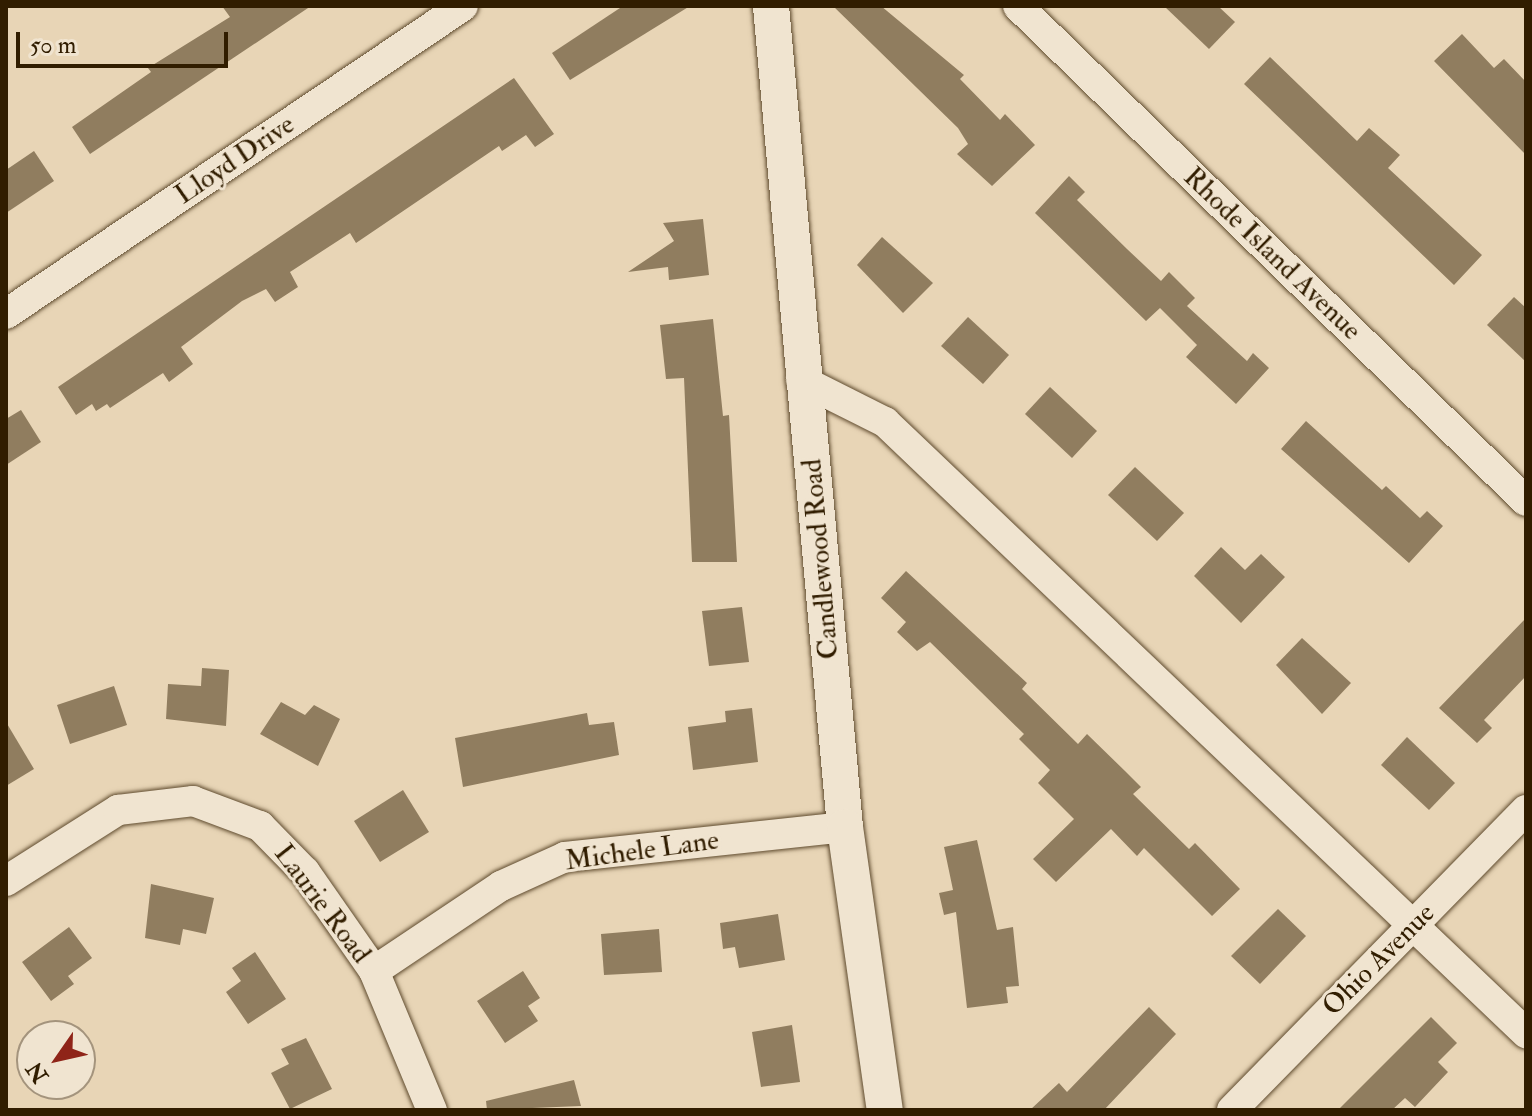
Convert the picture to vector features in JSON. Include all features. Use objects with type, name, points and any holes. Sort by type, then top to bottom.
[{"type":"street","name":"Lloyd Drive","points":[[6,314],[463,6]]},
{"type":"street","name":"Candlewood Road","points":[[771,6],[801,380],[819,505],[845,827],[885,1110]]},
{"type":"street","name":"Rhode Island Avenue","points":[[1018,6],[1526,501]]},
{"type":"street","points":[[801,380],[885,422],[1526,1033]]},
{"type":"street","name":"Laurie Road","points":[[6,881],[118,810],[193,801],[260,826],[305,872],[374,971],[432,1110]]},
{"type":"street","name":"Ohio Avenue","points":[[1232,1110],[1526,810]]},
{"type":"street","name":"Michele Lane","points":[[374,971],[501,886],[565,857],[845,827]]},
{"type":"building","points":[[222,6],[311,6],[90,154],[72,127],[151,72],[148,68],[230,17]]},
{"type":"building","points":[[623,6],[690,6],[570,80],[552,53]]},
{"type":"building","points":[[833,6],[881,6],[964,75],[960,79],[1000,120],[1005,114],[1035,145],[992,186],[957,154],[968,144],[958,128]]},
{"type":"building","points":[[1164,6],[1218,6],[1235,22],[1209,49]]},
{"type":"building","points":[[1462,34],[1494,68],[1504,59],[1526,82],[1526,155],[1434,61]]},
{"type":"building","points":[[1270,57],[1357,141],[1369,128],[1400,155],[1388,168],[1482,255],[1454,285],[1244,84]]},
{"type":"building","points":[[514,78],[554,134],[535,147],[526,135],[502,151],[499,146],[356,243],[350,233],[290,272],[298,287],[275,302],[266,289],[242,301],[181,347],[193,364],[169,382],[163,373],[110,408],[107,404],[96,411],[92,404],[76,415],[58,387]]},
{"type":"building","points":[[34,151],[54,181],[6,213],[6,170]]},
{"type":"building","points":[[1069,176],[1085,192],[1077,200],[1127,249],[1161,281],[1169,272],[1195,298],[1187,306],[1247,361],[1253,353],[1269,368],[1236,404],[1186,357],[1197,345],[1160,308],[1146,321],[1035,213]]},
{"type":"building","points":[[703,219],[709,275],[669,280],[668,267],[628,272],[674,241],[663,223]]},
{"type":"building","points":[[882,237],[933,283],[903,313],[857,265]]},
{"type":"building","points":[[1514,297],[1526,308],[1526,362],[1487,325]]},
{"type":"building","points":[[968,317],[1009,355],[983,384],[941,346]]},
{"type":"building","points":[[713,319],[723,416],[729,415],[737,562],[692,562],[684,378],[666,379],[660,325]]},
{"type":"building","points":[[1050,387],[1097,431],[1072,458],[1025,414]]},
{"type":"building","points":[[21,410],[41,442],[6,465],[6,419]]},
{"type":"building","points":[[1306,421],[1382,490],[1386,486],[1420,518],[1427,511],[1443,526],[1409,563],[1281,449]]},
{"type":"building","points":[[1135,467],[1184,513],[1157,541],[1108,495]]},
{"type":"building","points":[[1221,547],[1245,570],[1261,554],[1285,577],[1241,623],[1194,576]]},
{"type":"building","points":[[906,571],[1027,683],[1022,689],[1078,744],[1087,734],[1141,787],[1133,794],[1189,849],[1195,843],[1240,889],[1212,916],[1144,848],[1137,856],[1111,829],[1056,882],[1033,859],[1074,819],[1038,783],[1050,770],[1019,739],[1024,734],[930,642],[917,651],[897,632],[906,622],[881,598]]},
{"type":"building","points":[[742,607],[749,662],[709,666],[702,611]]},
{"type":"building","points":[[1526,618],[1526,676],[1484,720],[1492,728],[1477,743],[1439,708]]},
{"type":"building","points":[[1302,638],[1351,683],[1322,714],[1276,665]]},
{"type":"building","points":[[202,668],[229,670],[226,726],[166,719],[168,684],[201,686]]},
{"type":"building","points":[[114,686],[127,725],[70,744],[57,705]]},
{"type":"building","points":[[281,702],[305,715],[314,705],[340,719],[318,766],[260,734]]},
{"type":"building","points":[[752,708],[758,762],[693,770],[688,727],[726,722],[725,711]]},
{"type":"building","points":[[587,713],[589,725],[614,722],[619,755],[463,787],[455,738]]},
{"type":"building","points":[[6,722],[34,769],[6,786]]},
{"type":"building","points":[[1407,737],[1455,783],[1429,810],[1381,765]]},
{"type":"building","points":[[403,790],[429,832],[380,862],[354,821]]},
{"type":"building","points":[[977,840],[997,930],[1013,927],[1019,986],[1006,987],[1008,1003],[967,1008],[956,912],[944,915],[939,893],[953,890],[944,847]]},
{"type":"building","points":[[151,884],[214,898],[206,934],[183,929],[180,945],[145,938]]},
{"type":"building","points":[[1278,909],[1306,936],[1260,984],[1231,956]]},
{"type":"building","points":[[778,914],[785,960],[739,968],[735,947],[723,949],[720,923]]},
{"type":"building","points":[[69,927],[92,958],[68,976],[74,984],[51,1001],[22,962]]},
{"type":"building","points":[[659,929],[662,972],[604,975],[601,934]]},
{"type":"building","points":[[255,952],[286,999],[248,1024],[226,992],[241,981],[232,968]]},
{"type":"building","points":[[523,971],[540,998],[528,1006],[538,1021],[505,1043],[477,1001]]},
{"type":"building","points":[[1149,1007],[1176,1034],[1104,1110],[1030,1110],[1059,1083],[1067,1092]]},
{"type":"building","points":[[1431,1017],[1457,1043],[1438,1062],[1448,1072],[1415,1107],[1405,1098],[1392,1110],[1338,1110]]},
{"type":"building","points":[[792,1025],[800,1082],[761,1087],[752,1032]]},
{"type":"building","points":[[306,1038],[332,1089],[290,1109],[271,1073],[289,1064],[281,1049]]},
{"type":"building","points":[[574,1080],[581,1106],[487,1110],[486,1101]]}]
